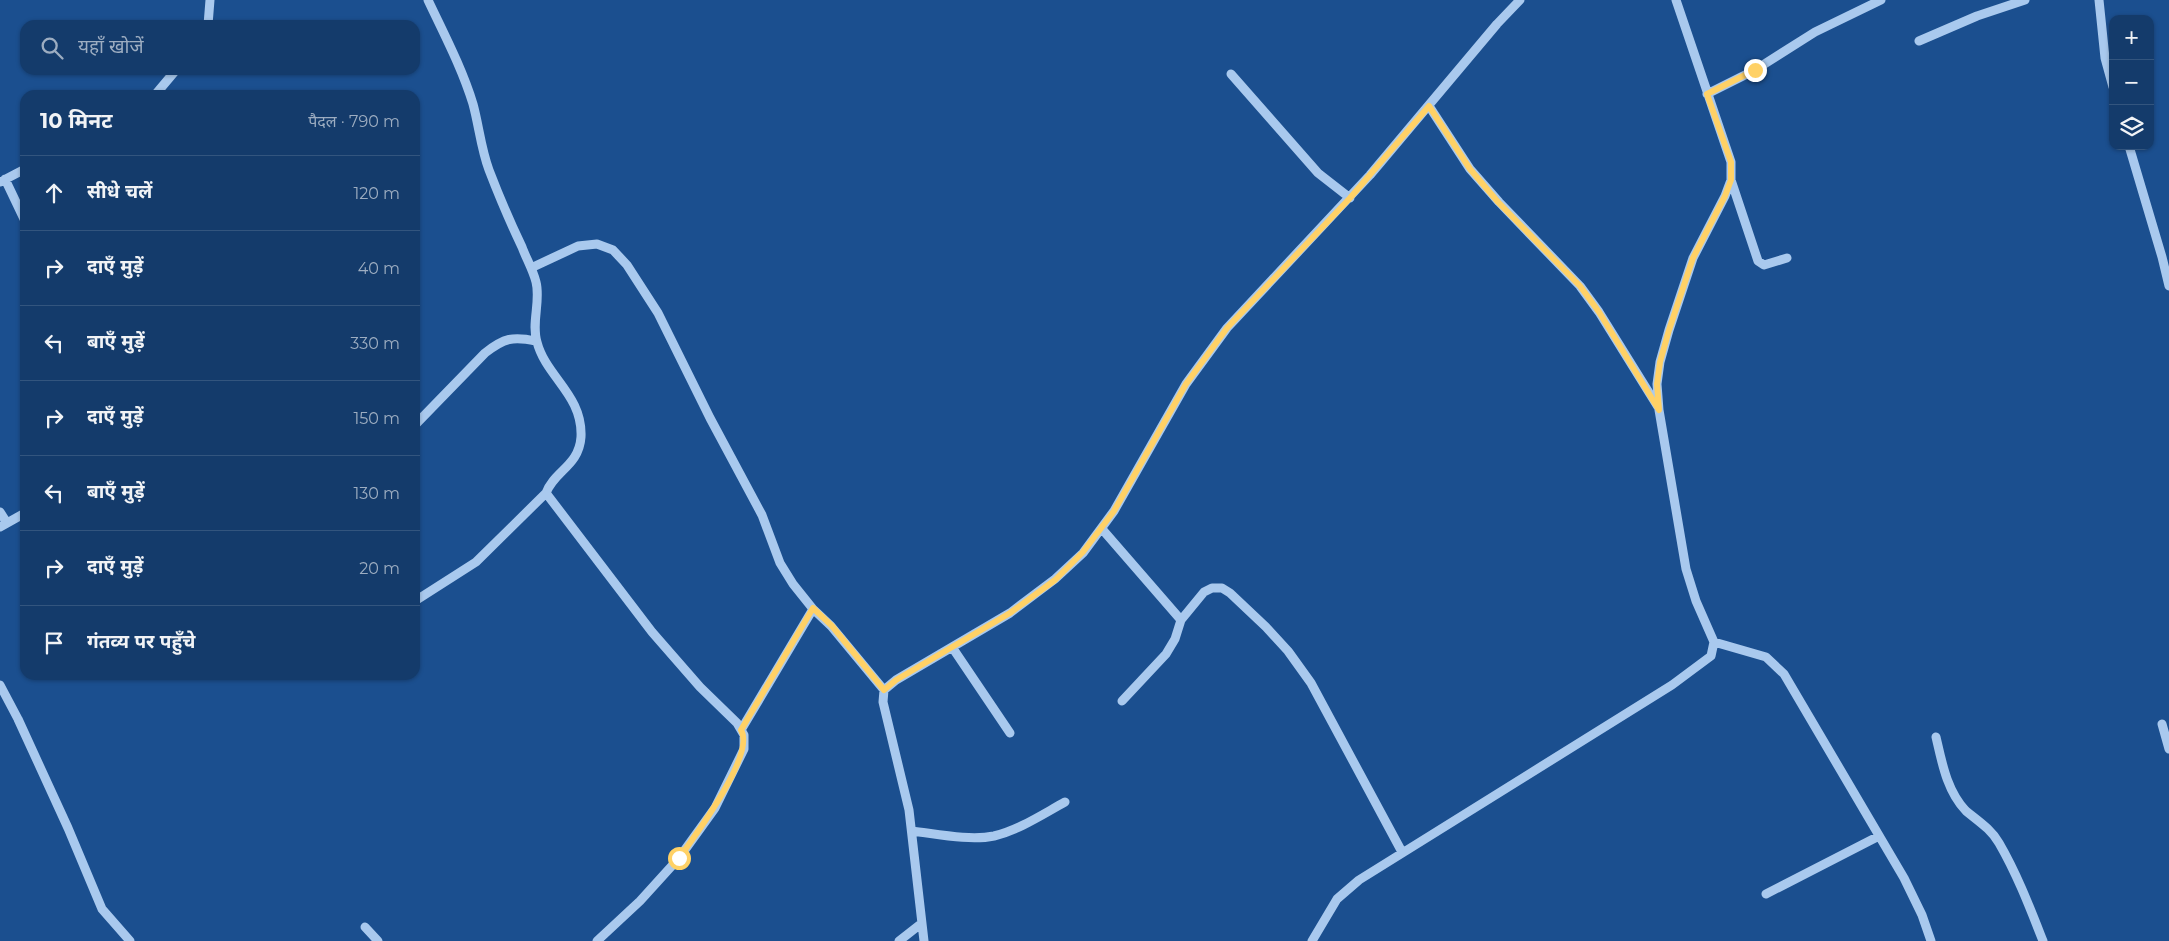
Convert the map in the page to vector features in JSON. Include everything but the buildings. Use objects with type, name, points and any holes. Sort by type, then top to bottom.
[{"type":"street","points":[[208,20],[210,0]]},
{"type":"street","points":[[420,598],[476,562],[546,493],[549,486],[567,469],[576,455],[581,437],[578,417],[571,397],[542,356],[536,341],[536,283],[488,169],[470,96],[454,55],[428,0]]},
{"type":"street","points":[[884,690],[896,680],[1010,613],[1055,580],[1083,552],[1102,529],[1186,384],[1227,328],[1350,198],[1497,24],[1520,0]]},
{"type":"street","points":[[1676,0],[1731,162],[1731,180],[1758,261],[1764,265],[1787,258]]},
{"type":"street","points":[[1707,94],[1755,70],[1815,32],[1881,0]]},
{"type":"street","points":[[1919,41],[1977,16],[2025,0]]},
{"type":"street","points":[[2099,0],[2109,70]]},
{"type":"street","points":[[1231,74],[1318,173],[1350,198]]},
{"type":"street","points":[[159,90],[172,75]]},
{"type":"street","points":[[1429,106],[1470,169],[1498,202],[1580,286],[1599,312],[1659,410]]},
{"type":"street","points":[[2130,150],[2169,286]]},
{"type":"street","points":[[20,172],[3,181],[20,212]]},
{"type":"street","points":[[1312,941],[1337,899],[1359,880],[1685,676],[1710,656],[1714,642],[1696,601],[1686,568],[1659,410],[1657,384],[1660,362],[1669,330],[1693,258],[1725,196],[1731,180]]},
{"type":"street","points":[[531,268],[578,246],[597,244],[613,250],[627,265],[658,313],[710,418],[762,515],[780,563],[793,584],[813,608],[832,626],[884,690],[883,702],[909,810],[924,941]]},
{"type":"street","points":[[420,421],[497,343],[519,338],[536,341]]},
{"type":"street","points":[[546,493],[652,632],[700,687],[737,723],[744,735],[744,749],[715,808],[679,858],[640,901],[597,941]]},
{"type":"street","points":[[0,512],[4,525],[20,516]]},
{"type":"street","points":[[1102,529],[1182,620]]},
{"type":"street","points":[[1122,702],[1166,654],[1175,639],[1182,620],[1204,592],[1212,588],[1222,588],[1266,627],[1288,651],[1310,684],[1402,852]]},
{"type":"street","points":[[741,730],[813,608]]},
{"type":"street","points":[[1714,642],[1756,653],[1775,664],[1784,674],[1904,878],[1922,915],[1931,941]]},
{"type":"street","points":[[952,647],[1010,733]]},
{"type":"street","points":[[0,685],[65,820],[102,909],[130,941]]},
{"type":"street","points":[[2162,724],[2169,748]]},
{"type":"street","points":[[1936,737],[1946,776],[1954,796],[1966,811],[1984,824],[1998,841],[2018,881],[2043,941]]},
{"type":"street","points":[[912,832],[975,837],[994,836],[1020,826],[1065,802]]},
{"type":"street","points":[[1766,894],[1879,836]]},
{"type":"street","points":[[899,941],[922,923]]},
{"type":"street","points":[[365,927],[378,941]]},
{"type":"route","points":[[679,858],[715,808],[744,749],[744,735],[741,730],[813,608],[832,626],[884,690],[896,680],[1010,613],[1055,580],[1083,552],[1102,529],[1186,384],[1227,328],[1350,198],[1429,106],[1470,169],[1498,202],[1580,286],[1599,312],[1659,410],[1657,384],[1660,362],[1669,330],[1693,258],[1725,196],[1731,180],[1731,162],[1707,94],[1755,70]]}]
